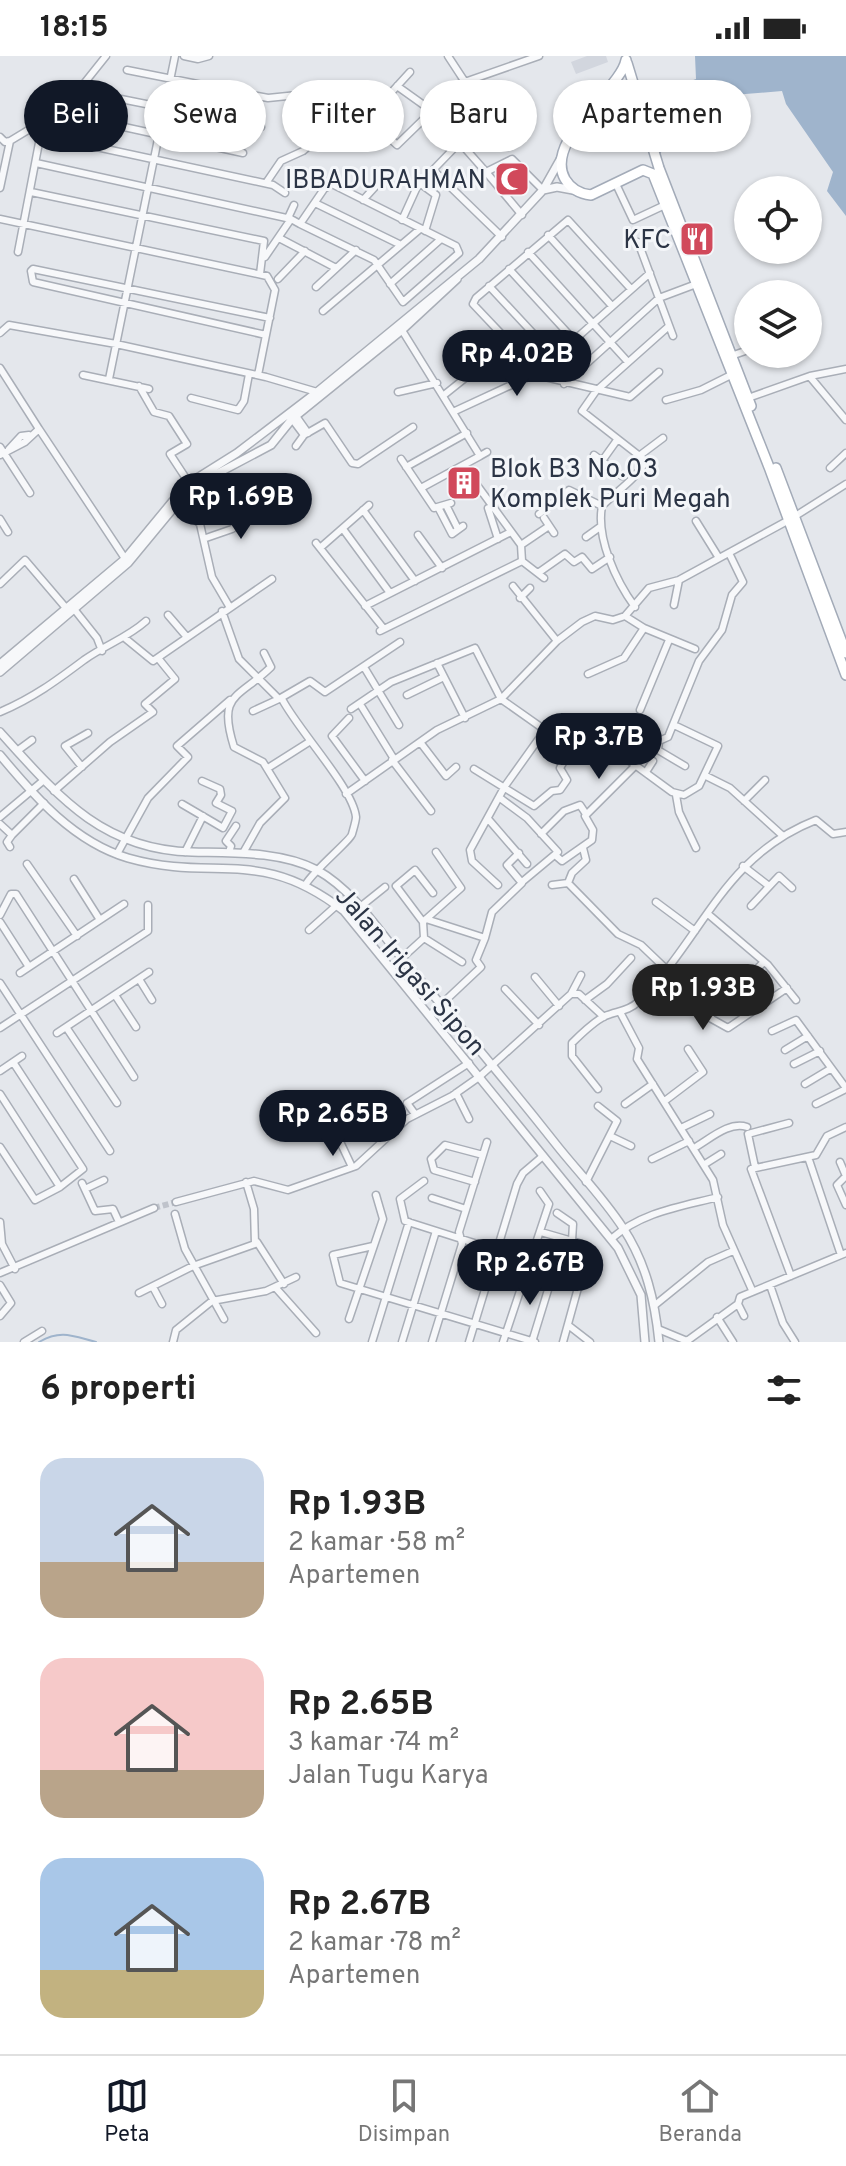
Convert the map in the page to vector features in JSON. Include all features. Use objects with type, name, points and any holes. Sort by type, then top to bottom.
[{"type":"main road","points":[[626,58],[619,74],[591,107],[563,153],[563,174],[579,192],[594,195],[643,170],[649,161],[648,152]]},
{"type":"main road","points":[[626,58],[631,80]]},
{"type":"main road","points":[[619,74],[629,80]]},
{"type":"main road","points":[[653,152],[731,375],[793,518],[846,675]]},
{"type":"main road","points":[[643,170],[652,172],[731,356],[846,653]]},
{"type":"street","points":[[87,80],[106,56]]},
{"type":"street","points":[[127,70],[170,80],[175,56]]},
{"type":"street","points":[[184,56],[198,59],[209,56]]},
{"type":"street","points":[[448,56],[464,80]]},
{"type":"street","points":[[471,80],[539,56]]},
{"type":"street","points":[[403,80],[410,72]]},
{"type":"street","points":[[404,138],[420,123]]},
{"type":"street","points":[[0,188],[10,141],[24,133]]},
{"type":"street","points":[[0,137],[10,141]]},
{"type":"street","points":[[18,252],[38,152]]},
{"type":"street","points":[[118,152],[266,183],[285,193]]},
{"type":"street","points":[[109,379],[156,152]]},
{"type":"street","points":[[239,152],[243,153]]},
{"type":"street","points":[[266,183],[281,161],[301,152]]},
{"type":"street","points":[[450,152],[433,170],[499,234]]},
{"type":"street","points":[[469,152],[522,215]]},
{"type":"street","points":[[178,502],[189,483],[259,437],[402,329],[522,215],[543,190],[563,153]]},
{"type":"street","points":[[486,172],[512,159],[543,190]]},
{"type":"street","points":[[36,163],[289,218],[300,224],[356,250],[377,264],[404,302],[459,251],[332,184],[324,189],[300,224]]},
{"type":"street","points":[[363,200],[385,176]]},
{"type":"street","points":[[616,184],[633,220],[665,205]]},
{"type":"street","points":[[323,311],[422,230],[436,195],[427,186],[418,185],[402,220]]},
{"type":"street","points":[[543,190],[557,187],[579,192]]},
{"type":"street","points":[[31,192],[264,241],[260,274]]},
{"type":"street","points":[[315,203],[401,245]]},
{"type":"street","points":[[265,257],[279,238],[294,205]]},
{"type":"street","points":[[0,219],[260,274],[276,281]]},
{"type":"street","points":[[631,289],[570,221],[564,221],[476,298],[475,308],[537,373],[564,384],[630,397],[659,372]]},
{"type":"street","points":[[548,235],[612,306]]},
{"type":"street","points":[[279,238],[336,268]]},
{"type":"street","points":[[390,284],[441,239]]},
{"type":"street","points":[[638,242],[673,336]]},
{"type":"street","points":[[316,287],[356,250]]},
{"type":"street","points":[[258,375],[276,281],[305,251]]},
{"type":"street","points":[[528,252],[628,362]]},
{"type":"street","points":[[509,269],[574,340]]},
{"type":"street","points":[[266,335],[33,282],[31,271],[270,318]]},
{"type":"street","points":[[438,273],[449,285]]},
{"type":"street","points":[[455,411],[537,373],[650,273]]},
{"type":"street","points":[[564,384],[659,298],[699,283]]},
{"type":"street","points":[[489,286],[555,357]]},
{"type":"street","points":[[0,333],[9,325],[116,344],[316,391]]},
{"type":"street","points":[[635,607],[622,589],[600,527],[602,506],[624,489],[627,480],[646,463],[582,411],[596,391],[669,326]]},
{"type":"street","points":[[402,329],[467,433],[484,454],[421,488]]},
{"type":"street","points":[[0,672],[73,610],[190,488],[265,449],[281,437],[371,351]]},
{"type":"street","points":[[444,395],[499,351]]},
{"type":"street","points":[[0,368],[123,557]]},
{"type":"street","points":[[748,398],[810,376],[846,369]]},
{"type":"street","points":[[191,398],[238,410],[244,401],[249,374]]},
{"type":"street","points":[[83,375],[149,389]]},
{"type":"street","points":[[666,400],[701,390],[731,375]]},
{"type":"street","points":[[811,378],[846,420]]},
{"type":"street","points":[[398,392],[437,383]]},
{"type":"street","points":[[139,386],[154,412],[169,416],[187,444],[170,454],[189,483]]},
{"type":"street","points":[[296,420],[305,432]]},
{"type":"street","points":[[296,446],[305,432],[325,423],[355,465],[413,427]]},
{"type":"street","points":[[273,425],[271,436],[281,437]]},
{"type":"street","points":[[30,493],[3,451],[25,442],[29,435],[39,429]]},
{"type":"street","points":[[406,467],[467,433]]},
{"type":"street","points":[[259,437],[269,438],[265,449]]},
{"type":"street","points":[[639,456],[663,438]]},
{"type":"street","points":[[602,461],[617,440]]},
{"type":"street","points":[[390,442],[397,452]]},
{"type":"street","points":[[830,468],[846,453]]},
{"type":"street","points":[[594,455],[622,476]]},
{"type":"street","points":[[401,459],[432,506],[445,506],[461,528]]},
{"type":"street","points":[[463,466],[487,504],[521,545],[522,561],[544,578]]},
{"type":"street","points":[[346,794],[420,742],[501,699],[557,641],[592,616],[613,620],[625,616],[649,588],[679,580],[793,518],[846,484]]},
{"type":"street","points":[[554,533],[541,516],[569,490],[602,506]]},
{"type":"street","points":[[178,502],[190,512],[206,538],[212,577],[229,606]]},
{"type":"street","points":[[487,504],[498,539]]},
{"type":"street","points":[[415,581],[366,508],[343,529],[318,545],[382,630],[522,561]]},
{"type":"street","points":[[206,538],[232,529],[259,509]]},
{"type":"street","points":[[0,519],[8,532]]},
{"type":"street","points":[[696,521],[719,558]]},
{"type":"street","points":[[521,545],[549,526]]},
{"type":"street","points":[[586,537],[600,527]]},
{"type":"street","points":[[343,529],[390,593]]},
{"type":"street","points":[[365,606],[509,533]]},
{"type":"street","points":[[418,535],[442,568]]},
{"type":"street","points":[[674,725],[717,745],[706,776],[690,794],[676,795],[620,754],[617,747],[622,732],[631,725],[659,741],[666,740],[699,661],[722,630],[731,597],[743,582],[729,553]]},
{"type":"street","points":[[538,573],[565,554],[574,562],[582,557],[592,569],[610,557]]},
{"type":"street","points":[[0,584],[24,560],[86,622],[102,651]]},
{"type":"street","points":[[126,639],[150,661],[158,658],[272,579]]},
{"type":"street","points":[[674,605],[679,580]]},
{"type":"street","points":[[513,586],[557,641]]},
{"type":"street","points":[[520,598],[530,588]]},
{"type":"street","points":[[0,664],[73,610]]},
{"type":"street","points":[[222,611],[236,654],[281,699],[346,794],[356,817],[351,828],[352,837],[314,870],[307,883]]},
{"type":"street","points":[[168,615],[186,636]]},
{"type":"street","points":[[625,616],[669,640],[695,649]]},
{"type":"street","points":[[0,712],[34,698],[102,651],[126,639],[146,621]]},
{"type":"street","points":[[588,674],[624,658],[644,628]]},
{"type":"street","points":[[640,710],[669,640]]},
{"type":"street","points":[[253,711],[281,699],[310,681],[323,693],[400,642]]},
{"type":"street","points":[[351,709],[391,682],[477,648],[501,699],[545,730],[604,763],[620,754]]},
{"type":"street","points":[[118,852],[156,786],[188,757],[177,746],[258,679],[272,664],[264,653]]},
{"type":"street","points":[[54,791],[110,742],[153,712],[145,704],[175,679],[158,658]]},
{"type":"street","points":[[437,663],[465,718]]},
{"type":"street","points":[[364,667],[399,725]]},
{"type":"street","points":[[407,695],[444,677]]},
{"type":"street","points":[[230,700],[228,710],[234,747],[268,768],[285,798],[260,823],[243,853]]},
{"type":"street","points":[[360,704],[393,760],[431,811]]},
{"type":"street","points":[[609,725],[612,714]]},
{"type":"street","points":[[349,718],[332,736],[365,781]]},
{"type":"street","points":[[584,732],[594,721],[622,732]]},
{"type":"street","points":[[498,885],[476,865],[469,854],[505,786],[545,730]]},
{"type":"street","name":"Jalan Irigasi Sipon","points":[[0,732],[43,781],[86,819],[124,840],[156,849],[243,853],[314,870],[330,878],[360,907],[402,958],[469,1063],[627,1261],[641,1295],[645,1342]]},
{"type":"street","points":[[82,767],[65,746],[88,733]]},
{"type":"street","points":[[17,751],[32,740]]},
{"type":"street","points":[[659,741],[658,750],[685,766]]},
{"type":"street","points":[[268,768],[309,742]]},
{"type":"street","points":[[420,742],[446,776],[456,767]]},
{"type":"street","points":[[474,769],[536,805],[552,791],[560,790],[567,780],[560,768],[573,746]]},
{"type":"street","name":"Jalan Irigasi Sipon","points":[[0,755],[31,791],[92,843],[173,866],[259,869],[307,883],[337,905],[492,1066],[623,1228],[652,1292],[659,1342]]},
{"type":"street","points":[[646,772],[653,761]]},
{"type":"street","points":[[586,814],[636,765]]},
{"type":"street","points":[[706,776],[727,786],[783,836]]},
{"type":"street","points":[[744,801],[765,780]]},
{"type":"street","points":[[0,817],[43,781]]},
{"type":"street","points":[[182,804],[223,828],[232,811],[216,803],[221,795],[220,789],[202,781]]},
{"type":"street","points":[[676,795],[679,812],[696,848]]},
{"type":"street","points":[[436,1010],[481,966],[476,960],[492,912],[558,852],[500,798]]},
{"type":"street","points":[[10,847],[7,842],[12,835],[44,803]]},
{"type":"street","points":[[541,834],[567,809],[580,805],[594,834],[583,848],[561,861],[555,855]]},
{"type":"street","points":[[185,852],[203,816]]},
{"type":"street","points":[[489,820],[527,864]]},
{"type":"street","points":[[598,1089],[572,1056],[569,1047],[604,1017],[638,1002],[708,914],[716,897],[743,866],[783,836],[816,820],[833,834],[846,832]]},
{"type":"street","points":[[0,824],[12,835]]},
{"type":"street","points":[[229,852],[231,846],[226,841],[236,826]]},
{"type":"street","points":[[568,883],[572,873],[586,860],[583,848]]},
{"type":"street","points":[[424,920],[461,888],[436,852]]},
{"type":"street","points":[[519,853],[507,865],[522,882]]},
{"type":"street","points":[[27,864],[77,936]]},
{"type":"street","points":[[743,866],[769,886]]},
{"type":"street","points":[[433,893],[415,870],[396,886],[424,920],[485,938]]},
{"type":"street","points":[[751,906],[780,876],[792,888]]},
{"type":"street","points":[[74,879],[100,920]]},
{"type":"street","points":[[552,885],[568,883]]},
{"type":"street","points":[[568,883],[618,934],[638,942],[665,968]]},
{"type":"street","points":[[360,907],[385,887]]},
{"type":"street","points":[[0,915],[11,894],[16,894],[134,1077]]},
{"type":"street","points":[[450,900],[461,904]]},
{"type":"street","points":[[656,902],[695,931]]},
{"type":"street","points":[[20,973],[124,904]]},
{"type":"street","points":[[0,1028],[148,931],[148,905]]},
{"type":"street","points":[[309,930],[337,905]]},
{"type":"street","points":[[708,914],[764,962],[796,1000]]},
{"type":"street","points":[[402,958],[424,938],[424,920]]},
{"type":"street","points":[[0,922],[29,967]]},
{"type":"street","points":[[424,938],[462,962]]},
{"type":"street","points":[[585,1000],[607,984],[631,958]]},
{"type":"street","points":[[764,962],[713,1011],[710,1018],[728,1028],[787,988]]},
{"type":"street","points":[[57,1033],[149,972]]},
{"type":"street","points":[[176,1202],[246,1182],[261,1181],[288,1190],[352,1167],[367,1158],[415,1114],[456,1093],[492,1066],[571,994],[581,975]]},
{"type":"street","points":[[535,977],[559,1006]]},
{"type":"street","points":[[139,979],[152,1000]]},
{"type":"street","points":[[0,983],[110,1151]]},
{"type":"street","points":[[653,983],[678,1008]]},
{"type":"street","points":[[505,989],[539,1025]]},
{"type":"street","points":[[571,994],[579,994],[604,1017]]},
{"type":"street","points":[[115,995],[136,1027]]},
{"type":"street","points":[[620,1012],[640,1049],[637,1059],[705,1164],[733,1251],[752,1290]]},
{"type":"street","points":[[772,1031],[794,1019],[846,1089],[816,1104]]},
{"type":"street","points":[[66,1027],[117,1103]]},
{"type":"street","points":[[785,1050],[808,1036]]},
{"type":"street","points":[[666,1100],[703,1072],[688,1049]]},
{"type":"street","points":[[794,1064],[820,1051]]},
{"type":"street","points":[[0,1071],[22,1056]]},
{"type":"street","points":[[0,1147],[35,1200],[60,1187],[83,1169],[13,1062]]},
{"type":"street","points":[[415,1114],[407,1103],[469,1063]]},
{"type":"street","points":[[805,1084],[830,1069]]},
{"type":"street","points":[[625,1104],[653,1084]]},
{"type":"street","points":[[456,1093],[469,1119]]},
{"type":"street","points":[[0,1094],[60,1187]]},
{"type":"street","points":[[586,1182],[617,1121],[598,1106]]},
{"type":"street","points":[[326,1112],[352,1167]]},
{"type":"street","points":[[681,1128],[710,1114]]},
{"type":"street","points":[[789,1123],[748,1134],[755,1167],[752,1176],[791,1276]]},
{"type":"street","points":[[694,1148],[725,1129],[737,1125],[747,1127]]},
{"type":"street","points":[[755,1167],[820,1153],[820,1145],[827,1136],[846,1127]]},
{"type":"street","points":[[610,1136],[631,1146]]},
{"type":"street","points":[[652,1159],[689,1141]]},
{"type":"street","points":[[432,1342],[462,1244],[460,1238],[466,1209],[487,1142]]},
{"type":"street","points":[[475,1182],[434,1170],[431,1159],[445,1145],[483,1155]]},
{"type":"street","points":[[705,1164],[721,1154]]},
{"type":"street","points":[[469,1342],[520,1178],[543,1156]]},
{"type":"street","points":[[744,1316],[738,1304],[739,1298],[844,1254],[808,1157]]},
{"type":"street","points":[[840,1162],[846,1175],[837,1183],[846,1205]]},
{"type":"street","points":[[104,1180],[84,1186],[95,1211],[113,1209],[119,1222]]},
{"type":"street","points":[[424,1181],[400,1199],[404,1220],[531,1259],[581,1279],[563,1342]]},
{"type":"street","points":[[246,1182],[257,1242],[284,1284]]},
{"type":"street","points":[[503,1342],[549,1202],[540,1191]]},
{"type":"street","points":[[349,1319],[383,1216],[376,1195]]},
{"type":"street","points":[[825,1204],[841,1196]]},
{"type":"street","points":[[611,1238],[623,1228],[659,1211],[718,1197]]},
{"type":"street","points":[[432,1198],[466,1209]]},
{"type":"street","points":[[0,1273],[154,1208]]},
{"type":"street","points":[[541,1232],[575,1242],[573,1224],[557,1213]]},
{"type":"street","points":[[175,1214],[175,1224],[193,1266],[224,1319]]},
{"type":"street","points":[[0,1222],[2,1244],[15,1269]]},
{"type":"street","points":[[372,1342],[409,1222]]},
{"type":"street","points":[[402,1342],[436,1231]]},
{"type":"street","points":[[139,1293],[193,1266],[257,1242]]},
{"type":"street","points":[[373,1246],[333,1255],[340,1283],[533,1342],[555,1267]]},
{"type":"street","points":[[655,1305],[708,1262],[733,1251]]},
{"type":"street","points":[[173,1342],[176,1330],[212,1301],[247,1296],[296,1277]]},
{"type":"street","points":[[0,1285],[11,1303],[0,1316]]},
{"type":"street","points":[[770,1285],[783,1323],[795,1342]]},
{"type":"street","points":[[153,1287],[162,1304]]},
{"type":"street","points":[[275,1287],[316,1333]]},
{"type":"street","points":[[641,1295],[652,1292]]},
{"type":"street","points":[[658,1329],[688,1342],[738,1304]]},
{"type":"street","points":[[717,1317],[733,1342]]},
{"type":"street","points":[[568,1325],[590,1342]]},
{"type":"street","points":[[24,1342],[42,1331]]},
{"type":"shaded area","points":[[587,56],[606,56],[608,62],[576,74],[571,62]]},
{"type":"water","points":[[695,56],[846,56],[846,216],[827,191],[833,172],[786,104],[782,91],[751,94],[751,80],[693,80],[696,79]]},
{"type":"waterway","points":[[39,1342],[61,1335],[96,1342]]},
{"type":"tunnel","points":[[154,1208],[176,1202]]},
{"type":"place","name":"IBBADURAHMAN","points":[[512,179]]},
{"type":"place","name":"KFC","points":[[697,239]]},
{"type":"place","name":"Blok B3 No.03 Komplek Puri Megah","points":[[464,483]]}]
